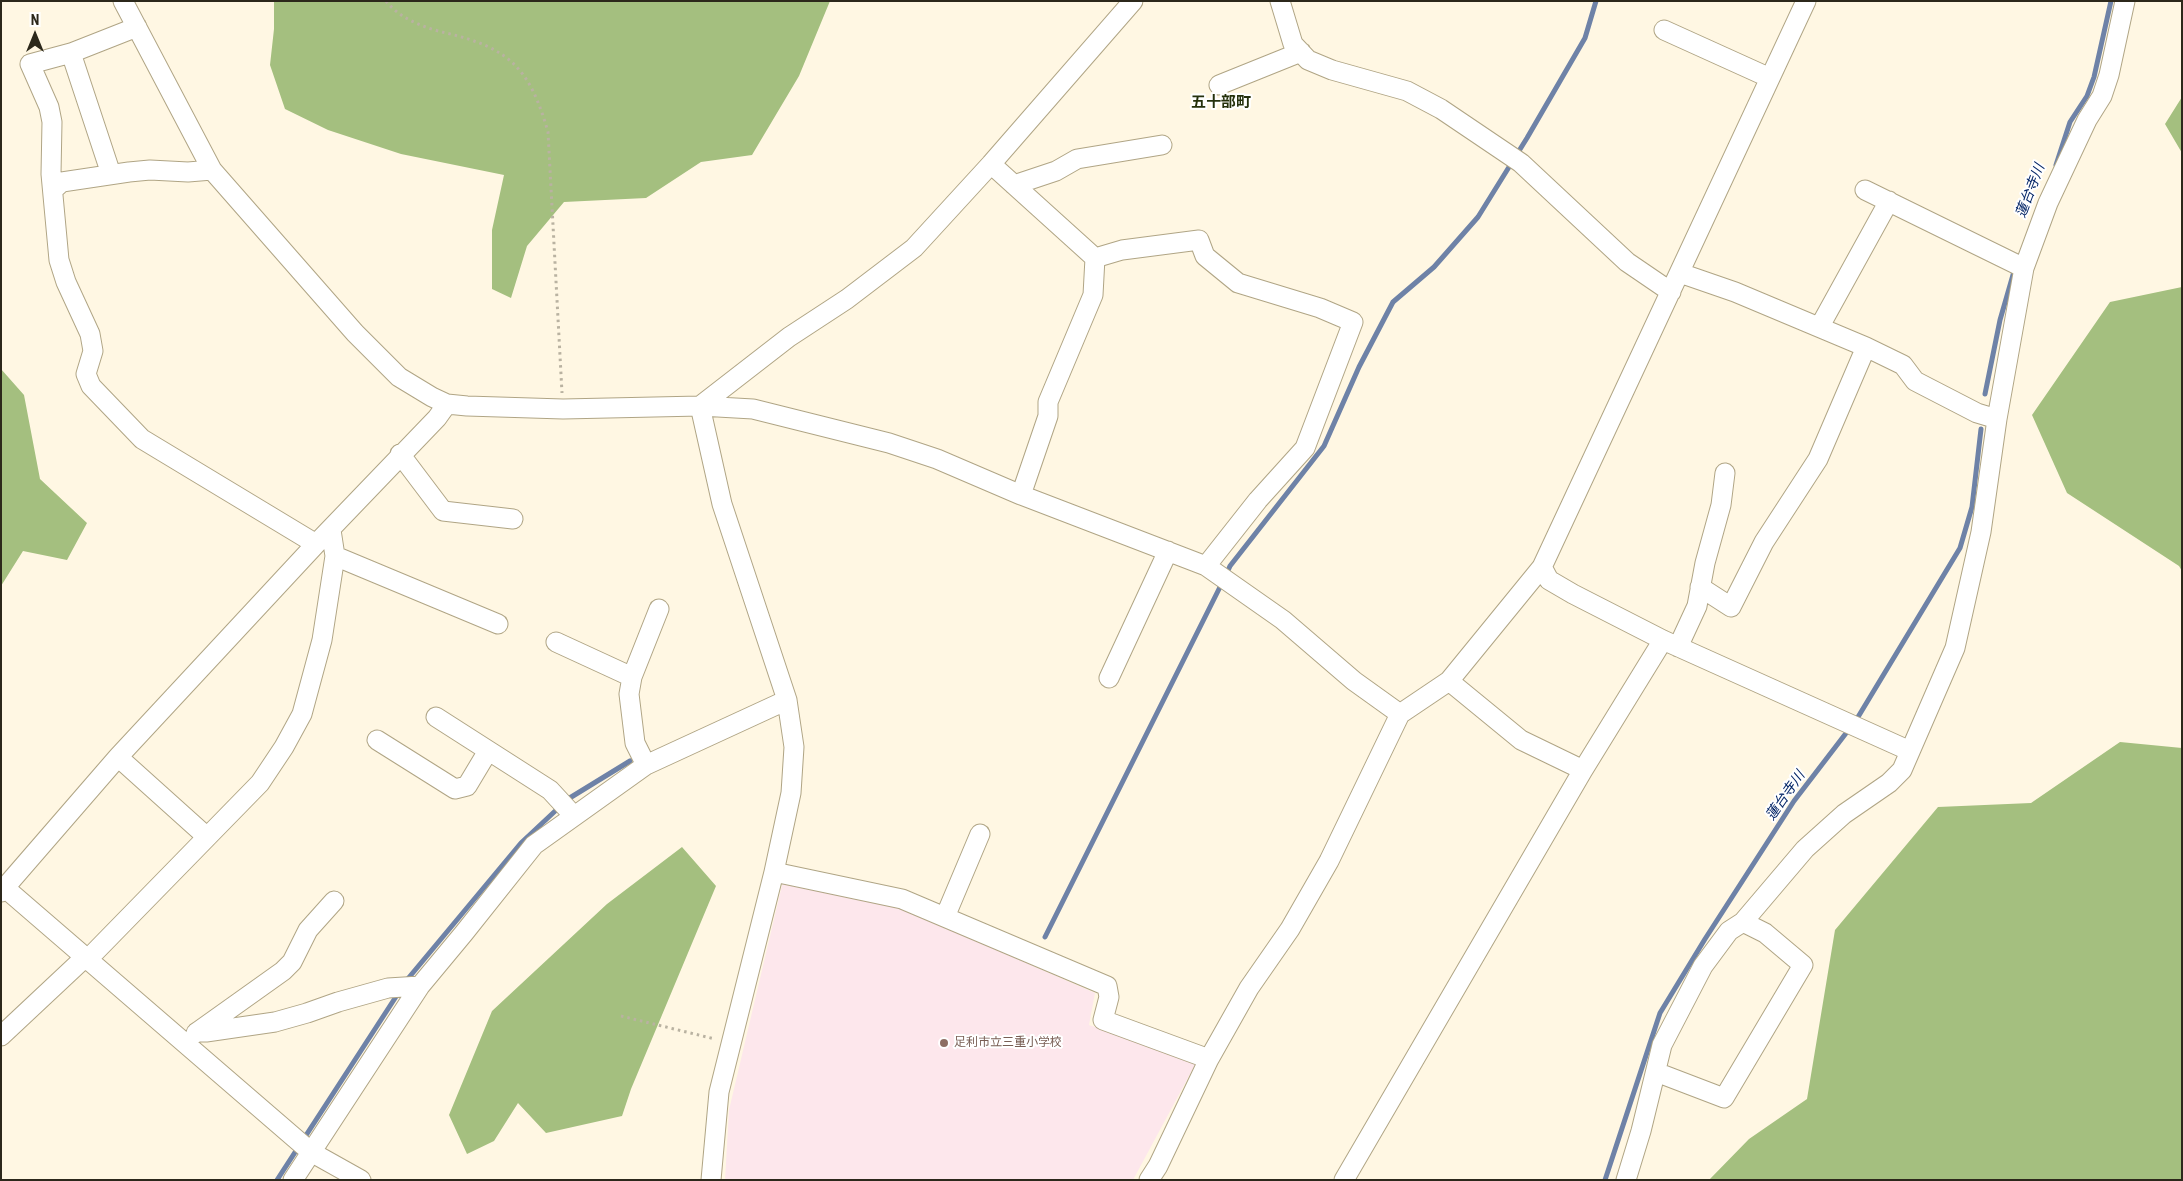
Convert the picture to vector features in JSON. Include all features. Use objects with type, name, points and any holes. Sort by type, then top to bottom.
[{"type":"street","points":[[123,1],[212,170],[355,333],[399,377],[447,404],[564,409],[700,406],[753,409],[889,443],[937,459],[1021,495],[1206,566],[1283,620],[1354,681],[1400,714]]},
{"type":"street","points":[[1280,1],[1293,44],[1308,60],[1332,70],[1407,91],[1441,109],[1521,163],[1627,262],[1671,292]]},
{"type":"street","points":[[1149,1180],[1158,1166],[1210,1059],[1249,988],[1290,929],[1329,861],[1400,714],[1449,681],[1542,567],[1806,1]]},
{"type":"street","points":[[1626,1180],[1641,1132],[1662,1045],[1703,966],[1729,931],[1743,922],[1805,849],[1844,814],[1889,783],[1902,770],[1955,648],[1981,532],[2024,268],[2048,203],[2087,120],[2102,96],[2109,75],[2125,1]]},
{"type":"street","points":[[700,406],[789,337],[847,299],[914,248],[1135,3]]},
{"type":"street","points":[[137,27],[71,53],[30,64],[49,107],[52,122],[51,174],[59,260],[90,334],[93,351],[86,374],[92,386],[142,439],[316,544]]},
{"type":"street","points":[[1664,30],[1770,78]]},
{"type":"street","points":[[1219,85],[1301,52]]},
{"type":"street","points":[[71,53],[110,174]]},
{"type":"street","points":[[1014,185],[1056,171],[1077,159],[1162,145]]},
{"type":"street","points":[[991,164],[1095,258]]},
{"type":"street","points":[[53,190],[62,182],[110,174],[150,170],[188,172],[212,170]]},
{"type":"street","points":[[1865,190],[2024,268]]},
{"type":"street","points":[[1820,326],[1889,201]]},
{"type":"street","points":[[1095,258],[1122,250],[1199,240],[1205,256],[1238,283],[1320,308],[1353,322],[1305,448],[1258,500],[1206,566]]},
{"type":"street","points":[[1021,495],[1048,416],[1048,402],[1093,295],[1095,258]]},
{"type":"street","points":[[1680,273],[1820,326],[1866,346],[1903,365],[1915,381],[1977,412],[1998,419]]},
{"type":"street","points":[[1700,587],[1731,607],[1764,542],[1818,459],[1866,346]]},
{"type":"street","points":[[361,1180],[311,1152],[191,1037],[88,959],[3,890],[118,757],[400,454],[437,418],[447,404]]},
{"type":"street","points":[[700,406],[722,504],[787,700],[794,747],[791,784],[774,872],[719,1092],[711,1180]]},
{"type":"street","points":[[400,454],[443,511],[513,519]]},
{"type":"street","points":[[1344,1180],[1583,770],[1697,606],[1721,505],[1725,473]]},
{"type":"street","points":[[1,1036],[80,962],[88,959],[260,783],[284,747],[302,714],[322,640],[335,556],[331,530]]},
{"type":"street","points":[[1109,678],[1168,551]]},
{"type":"street","points":[[335,556],[498,624]]},
{"type":"street","points":[[1542,567],[1549,580],[1572,594],[1671,643],[1910,751]]},
{"type":"street","points":[[646,765],[640,755],[634,734],[629,694],[632,677],[659,609]]},
{"type":"street","points":[[556,642],[632,677]]},
{"type":"street","points":[[1449,681],[1521,740],[1583,770]]},
{"type":"street","points":[[293,1180],[420,986],[464,934],[534,844],[646,765],[787,700]]},
{"type":"street","points":[[436,718],[550,790],[574,816]]},
{"type":"street","points":[[377,740],[455,789],[467,786],[488,751]]},
{"type":"street","points":[[118,757],[207,837]]},
{"type":"street","points":[[945,917],[980,834]]},
{"type":"street","points":[[774,872],[902,899],[1107,986],[1109,997],[1103,1020],[1210,1059]]},
{"type":"street","points":[[191,1037],[283,971],[292,962],[308,930],[334,901]]},
{"type":"street","points":[[1656,1072],[1724,1098],[1802,966],[1765,934],[1743,922]]},
{"type":"street","points":[[191,1037],[206,1032],[275,1022],[388,988],[420,986]]},
{"type":"path","points":[[386,1],[393,10],[427,28],[473,41],[493,49],[511,60],[527,78],[540,102],[548,132],[562,394]]},
{"type":"path","points":[[621,1016],[731,1042]]},
{"type":"shaded area","name":"足利市立三重小学校","points":[[783,881],[896,906],[1095,993],[1089,1025],[1197,1061],[1133,1180],[725,1180],[729,1110]]},
{"type":"green space","points":[[274,1],[830,1],[799,76],[752,155],[701,162],[646,198],[564,202],[527,246],[511,298],[492,289],[492,230],[504,175],[401,154],[328,130],[285,109],[270,65],[274,29]]},
{"type":"green space","points":[[2182,97],[2182,153],[2165,124]]},
{"type":"green space","points":[[2182,287],[2182,571],[2179,566],[2067,493],[2032,415],[2110,302]]},
{"type":"green space","points":[[1,369],[24,395],[40,479],[87,523],[67,560],[23,551],[1,586]]},
{"type":"green space","points":[[2120,742],[2182,748],[2182,1180],[1709,1180],[1749,1139],[1807,1099],[1835,930],[1938,807],[2031,803]]},
{"type":"green space","points":[[682,847],[716,886],[631,1089],[622,1116],[546,1133],[518,1103],[494,1141],[467,1154],[449,1115],[492,1011],[607,904]]},
{"type":"waterway","points":[[1226,575],[1230,566],[1324,446],[1359,367],[1393,302],[1434,267],[1478,217],[1527,138],[1585,38],[1596,1]]},
{"type":"waterway","name":"蓮台寺川","points":[[2056,165],[2070,122],[2087,96],[2094,77],[2111,1]]},
{"type":"waterway","name":"蓮台寺川","points":[[1985,394],[2000,320],[2015,268]]},
{"type":"waterway","name":"蓮台寺川","points":[[1855,722],[1960,548],[1972,507],[1981,429]]},
{"type":"waterway","points":[[1045,937],[1222,583]]},
{"type":"waterway","name":"蓮台寺川","points":[[1605,1180],[1660,1013],[1794,801],[1850,728]]},
{"type":"waterway","points":[[406,981],[521,843],[568,799],[630,761]]},
{"type":"waterway","points":[[277,1180],[399,992]]},
{"type":"place","name":"足利市立三重小学校","points":[[944,1043]]},
{"type":"district","name":"五十部町","points":[[1221,103]]}]
